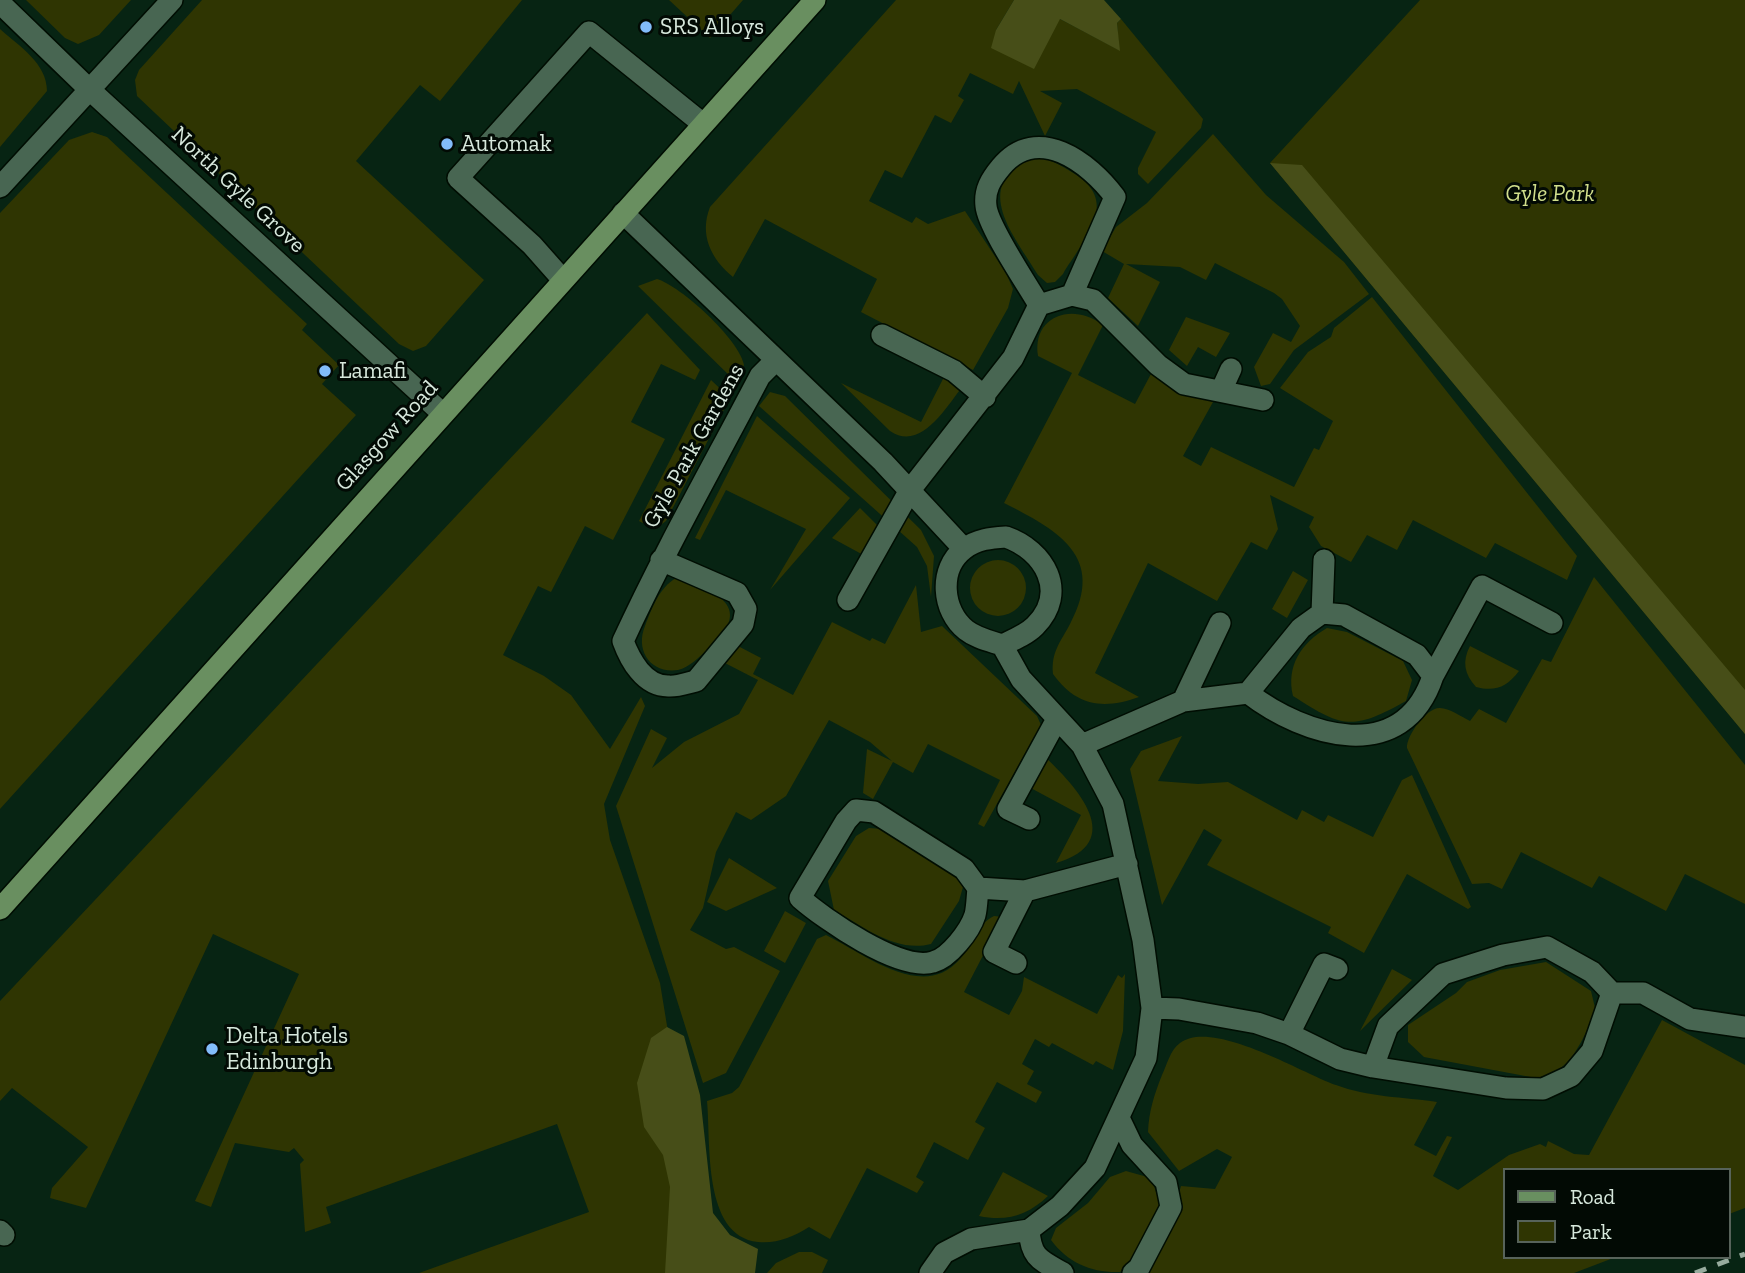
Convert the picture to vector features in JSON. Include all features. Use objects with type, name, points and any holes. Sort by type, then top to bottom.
[{"type":"main road","name":"Glasgow Road","points":[[0,909],[815,0]]},
{"type":"street","points":[[0,187],[172,0]]},
{"type":"street","name":"North Gyle Grove","points":[[0,3],[90,90],[443,414]]},
{"type":"street","points":[[563,280],[532,246],[458,178],[589,32],[703,124]]},
{"type":"street","points":[[1039,305],[986,207],[988,182],[1007,159],[1026,147],[1048,145],[1100,176],[1115,197],[1072,295]]},
{"type":"street","name":"Gyle Park Gardens","points":[[623,213],[910,490],[964,549]]},
{"type":"street","points":[[848,600],[910,490],[1013,358],[1039,305],[1072,295],[1093,300],[1158,365],[1184,384],[1263,400]]},
{"type":"street","points":[[882,335],[954,371],[985,397]]},
{"type":"street","name":"Gyle Park Gardens","points":[[661,560],[737,593],[746,609],[743,624],[696,681],[666,687],[645,676],[631,663],[623,641],[661,560],[760,376],[776,360]]},
{"type":"street","points":[[1222,391],[1231,369]]},
{"type":"street","points":[[930,1273],[944,1253],[971,1239],[1029,1230],[1060,1206],[1095,1168],[1120,1120],[1146,1059],[1152,1008],[1143,940],[1113,804],[1082,745],[1021,679],[1002,645],[968,632],[955,620],[946,597],[952,563],[964,549],[983,539],[1006,537],[1023,543],[1038,555],[1047,571],[1048,603],[1036,625],[1002,645]]},
{"type":"street","points":[[1322,613],[1324,560]]},
{"type":"street","points":[[1082,745],[1183,701],[1248,693],[1271,710],[1343,737],[1367,735],[1408,718],[1427,694],[1433,676],[1482,586],[1552,623]]},
{"type":"street","points":[[1248,693],[1301,628],[1322,613],[1344,615],[1417,655],[1433,676]]},
{"type":"street","points":[[1183,701],[1220,623]]},
{"type":"street","points":[[1030,819],[1008,809],[1057,719]]},
{"type":"street","points":[[978,888],[975,916],[952,949],[933,962],[905,962],[821,916],[800,898],[846,821],[856,810],[874,812],[964,869],[978,888],[1025,891],[1127,864]]},
{"type":"street","points":[[1016,963],[994,952],[1025,891]]},
{"type":"street","points":[[1373,1067],[1388,1026],[1443,974],[1491,959],[1547,947],[1592,972],[1612,993],[1643,993],[1690,1019],[1745,1027]]},
{"type":"street","points":[[1289,1034],[1324,964],[1337,970]]},
{"type":"street","points":[[1152,1008],[1179,1009],[1257,1023],[1289,1034],[1340,1059],[1373,1067],[1506,1088],[1543,1089],[1571,1076],[1592,1051],[1612,993]]},
{"type":"street","points":[[1120,1120],[1132,1145],[1166,1182],[1171,1207],[1139,1268],[1133,1273]]},
{"type":"street","points":[[1029,1230],[1030,1249],[1041,1261],[1063,1273]]},
{"type":"green space","points":[[26,0],[131,0],[99,35],[78,44],[65,38]]},
{"type":"green space","points":[[202,0],[522,0],[440,101],[420,85],[356,161],[484,280],[426,346],[413,351],[399,344],[137,96],[135,80],[139,70]]},
{"type":"green space","points":[[669,0],[743,0],[710,38]]},
{"type":"green space","points":[[896,0],[1014,0],[996,30],[1060,19],[1119,50],[1117,23],[1121,19],[1203,119],[1201,128],[1148,184],[1138,174],[1138,168],[1156,132],[1077,89],[1040,91],[1062,103],[1045,136],[1019,81],[1013,94],[970,73],[958,96],[964,100],[951,123],[935,115],[902,178],[885,170],[869,201],[912,223],[916,217],[928,224],[965,211],[1006,273],[1013,289],[1008,308],[973,370],[861,312],[877,279],[765,219],[733,277],[713,254],[707,237],[710,207]]},
{"type":"green space","points":[[1014,0],[1104,0],[1121,19],[1117,23],[1120,51],[1060,19],[1034,69],[991,48],[996,30]]},
{"type":"green space","name":"Gyle Park","points":[[1420,0],[1745,0],[1745,734],[1270,163]]},
{"type":"green space","points":[[0,29],[37,64],[46,81],[47,91],[0,147]]},
{"type":"green space","points":[[92,132],[107,137],[307,324],[302,330],[339,365],[322,384],[356,415],[0,809],[0,213],[69,140]]},
{"type":"green space","points":[[1213,134],[1266,195],[1344,262],[1369,294],[1294,350],[1270,384],[1261,386],[1254,367],[1273,333],[1291,342],[1300,326],[1282,299],[1274,293],[1215,263],[1206,280],[1180,267],[1126,264],[1160,282],[1138,326],[1108,298],[1124,264],[1102,251],[1116,227],[1147,203]]},
{"type":"green space","points":[[1030,156],[1054,162],[1075,174],[1089,185],[1095,197],[1097,209],[1088,235],[1055,282],[1047,283],[1038,275],[1009,228],[1000,197],[1003,182],[1012,169]]},
{"type":"green space","points":[[1270,163],[1302,165],[1745,690],[1745,734]]},
{"type":"green space","points":[[657,279],[694,303],[732,342],[744,365],[736,382],[638,286]]},
{"type":"green space","points":[[1372,297],[1577,556],[1567,580],[1495,543],[1486,558],[1413,520],[1397,550],[1367,535],[1351,562],[1321,546],[1309,527],[1314,517],[1270,495],[1278,529],[1267,550],[1251,542],[1217,601],[1148,563],[1095,673],[1139,697],[1102,704],[1081,699],[1071,693],[1053,674],[1053,660],[1080,600],[1083,580],[1079,563],[1071,548],[1058,535],[1004,503],[1072,373],[1038,356],[1041,331],[1047,323],[1056,317],[1078,314],[1103,325],[1078,375],[1135,404],[1152,372],[1190,394],[1213,402],[1183,456],[1201,466],[1211,447],[1294,487],[1314,448],[1319,450],[1333,421],[1280,388],[1308,352],[1331,337],[1334,328]]},
{"type":"green space","points":[[647,313],[700,370],[695,380],[661,364],[631,422],[665,439],[613,540],[585,526],[551,592],[538,586],[503,655],[544,676],[571,695],[610,749],[641,697],[645,706],[604,804],[610,840],[660,983],[681,1111],[693,1273],[419,1273],[589,1212],[557,1124],[326,1207],[331,1223],[305,1232],[300,1164],[304,1160],[294,1148],[289,1152],[235,1143],[211,1207],[195,1201],[299,974],[213,934],[86,1208],[50,1198],[52,1188],[88,1147],[12,1088],[0,1101],[0,1001]]},
{"type":"green space","points":[[1186,317],[1230,333],[1216,357],[1198,347],[1187,366],[1169,350]]},
{"type":"green space","points":[[944,377],[963,386],[932,424],[912,436],[901,436],[890,431],[841,383],[921,422]]},
{"type":"green space","points":[[711,380],[730,398],[666,521],[656,527],[646,525],[639,521]]},
{"type":"green space","points":[[770,392],[785,396],[921,530],[934,556],[931,597],[927,566],[917,547],[759,406]]},
{"type":"green space","points":[[757,416],[850,498],[770,590],[806,529],[726,490],[700,540],[695,538]]},
{"type":"green space","points":[[860,508],[881,529],[867,557],[832,538]]},
{"type":"green space","points":[[998,560],[1009,562],[1018,568],[1024,577],[1024,599],[1018,608],[1009,614],[998,616],[987,614],[978,608],[972,599],[970,588],[972,577],[978,568],[987,562]]},
{"type":"green space","points":[[1293,571],[1308,580],[1287,618],[1272,609]]},
{"type":"green space","points":[[1594,577],[1745,765],[1745,904],[1685,874],[1666,911],[1599,876],[1592,888],[1521,852],[1502,889],[1489,883],[1472,884],[1407,748],[1418,723],[1435,709],[1447,709],[1470,721],[1479,709],[1506,723],[1542,659],[1551,662]]},
{"type":"green space","points":[[676,578],[717,595],[730,612],[729,622],[722,634],[708,649],[682,669],[668,670],[653,664],[647,658],[642,635],[657,599],[665,587]]},
{"type":"green space","points":[[916,585],[921,632],[942,626],[1037,716],[1041,725],[984,827],[978,824],[1000,780],[928,744],[913,773],[893,762],[873,799],[863,793],[867,749],[892,761],[870,742],[829,720],[786,796],[751,820],[736,812],[716,852],[703,908],[690,930],[726,949],[734,947],[780,971],[726,1073],[703,1083],[616,806],[651,729],[667,738],[652,768],[684,742],[739,714],[758,680],[721,661],[736,645],[761,658],[753,674],[793,695],[832,622],[870,641],[872,638],[885,644]]},
{"type":"green space","points":[[1327,628],[1347,632],[1403,661],[1412,680],[1406,701],[1373,717],[1348,722],[1336,720],[1293,696],[1292,675],[1298,656],[1310,641]]},
{"type":"green space","points":[[1470,646],[1519,671],[1500,687],[1476,687],[1466,667]]},
{"type":"green space","points":[[1182,736],[1158,781],[1198,784],[1228,782],[1297,820],[1302,810],[1324,822],[1328,815],[1373,837],[1402,780],[1412,775],[1471,907],[1468,909],[1407,874],[1364,953],[1328,933],[1331,927],[1207,865],[1222,840],[1204,829],[1162,905],[1130,769],[1141,751]]},
{"type":"green space","points":[[1044,756],[1081,798],[1093,828],[1089,842],[1078,854],[1056,863],[1081,815],[1027,786]]},
{"type":"green space","points":[[869,828],[883,829],[956,877],[963,887],[959,901],[931,944],[918,946],[893,942],[834,910],[828,881],[856,836]]},
{"type":"green space","points":[[729,858],[777,888],[726,911],[707,902]]},
{"type":"green space","points":[[785,911],[806,923],[785,963],[764,951]]},
{"type":"green space","points":[[994,916],[1003,917],[964,992],[1009,1015],[1022,991],[1024,977],[1097,1014],[1118,975],[1122,978],[1125,974],[1123,1031],[1113,1070],[1096,1061],[1093,1065],[1052,1043],[1049,1047],[1035,1039],[1022,1064],[1034,1071],[1027,1084],[1042,1092],[1036,1103],[997,1082],[975,1122],[985,1128],[968,1160],[934,1142],[916,1177],[924,1182],[917,1193],[867,1168],[830,1239],[809,1227],[791,1237],[771,1242],[758,1242],[740,1236],[727,1223],[718,1206],[710,1162],[707,1101],[732,1093],[739,1087],[817,939],[826,935],[894,970],[929,976],[945,971],[960,959],[979,930]]},
{"type":"green space","points":[[1546,962],[1591,991],[1596,1012],[1574,1054],[1549,1075],[1536,1078],[1424,1057],[1408,1042],[1408,1025],[1456,993],[1467,982],[1500,970]]},
{"type":"green space","points":[[1392,969],[1412,980],[1360,1031]]},
{"type":"green space","points":[[1662,1020],[1745,1065],[1745,1208],[1731,1213],[1731,1168],[1504,1168],[1504,1259],[1611,1259],[1574,1273],[1141,1273],[1173,1213],[1181,1186],[1215,1189],[1232,1157],[1217,1149],[1179,1171],[1148,1132],[1157,1089],[1171,1054],[1180,1043],[1195,1037],[1213,1037],[1235,1042],[1348,1089],[1437,1102],[1414,1145],[1436,1156],[1447,1136],[1452,1137],[1433,1176],[1458,1190],[1509,1155],[1540,1144],[1546,1147],[1548,1141],[1574,1154],[1589,1155]]},
{"type":"green space","points":[[667,1027],[684,1036],[700,1095],[713,1213],[730,1235],[758,1249],[755,1273],[665,1273],[670,1187],[663,1155],[644,1127],[637,1083],[651,1038]]},
{"type":"green space","points":[[1126,1171],[1151,1178],[1160,1203],[1130,1262],[1120,1272],[1100,1271],[1081,1265],[1065,1255],[1051,1240],[1056,1228],[1088,1203],[1110,1177]]},
{"type":"green space","points":[[1003,1172],[1048,1196],[1033,1208],[1016,1215],[999,1218],[979,1216]]},
{"type":"green space","points":[[799,1252],[812,1252],[828,1260],[822,1273],[767,1273],[776,1263]]},
{"type":"railway","points":[[1695,1273],[1745,1254]]},
{"type":"place","name":"SRS Alloys","points":[[646,27]]},
{"type":"place","name":"Automak","points":[[447,144]]},
{"type":"place","name":"Lamafi","points":[[325,371]]},
{"type":"place","name":"Delta Hotels Edinburgh","points":[[212,1049]]}]
